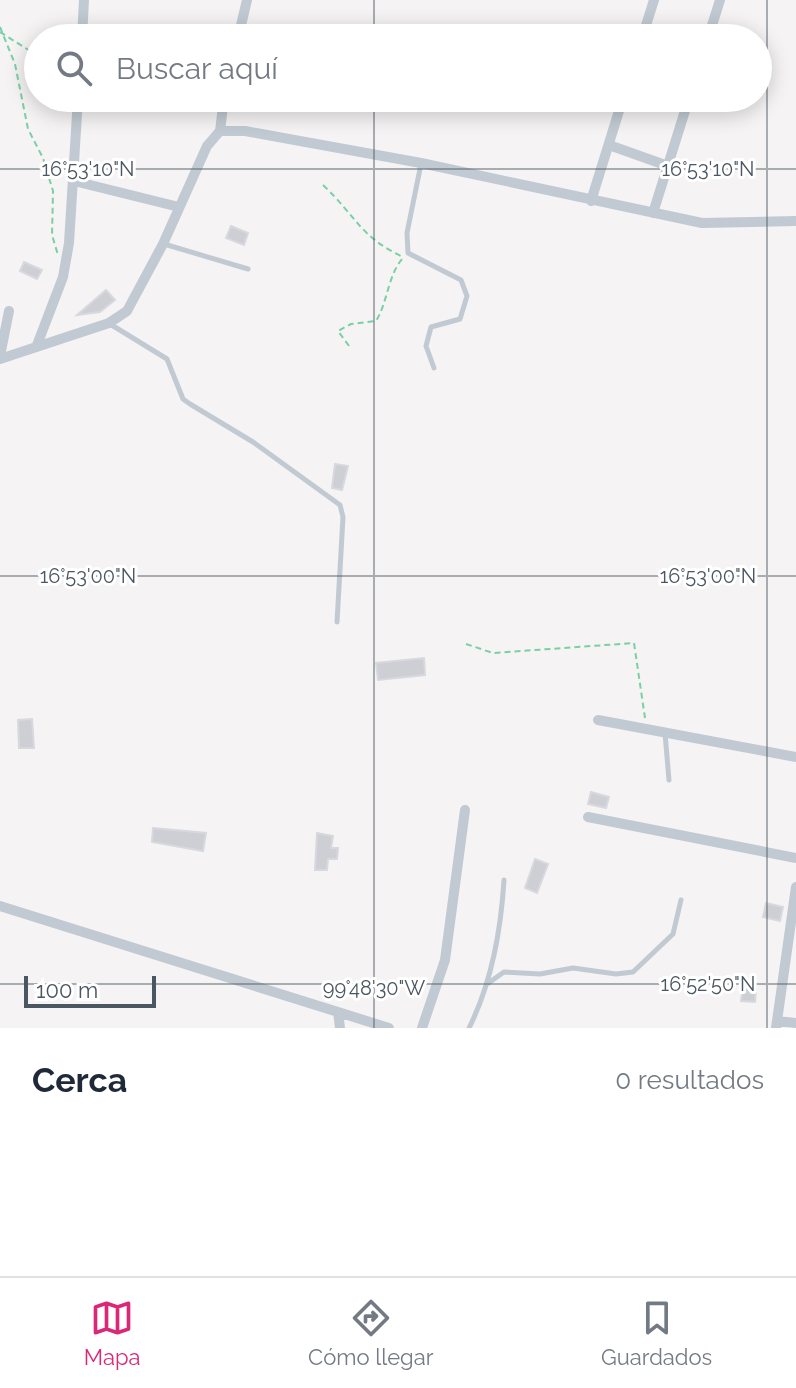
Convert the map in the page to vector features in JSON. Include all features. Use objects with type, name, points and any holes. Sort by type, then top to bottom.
[{"type":"street","points":[[83,24],[84,0]]},
{"type":"street","points":[[241,24],[247,0]]},
{"type":"street","points":[[646,24],[654,0]]},
{"type":"street","points":[[712,24],[720,0]]},
{"type":"street","points":[[37,345],[64,270],[74,181],[77,112]]},
{"type":"street","points":[[9,311],[0,357],[109,323],[127,311],[163,244],[207,146],[220,131],[222,112]]},
{"type":"street","points":[[591,201],[619,112]]},
{"type":"street","points":[[653,213],[685,112]]},
{"type":"street","points":[[220,131],[245,131],[421,163],[702,223],[796,221]]},
{"type":"street","points":[[609,145],[668,166]]},
{"type":"street","points":[[74,181],[179,207]]},
{"type":"street","points":[[598,720],[796,757]]},
{"type":"street","points":[[422,1028],[445,960],[465,810]]},
{"type":"street","points":[[588,817],[796,858]]},
{"type":"street","points":[[796,887],[776,1025],[796,1023]]},
{"type":"street","points":[[0,906],[389,1028]]},
{"type":"street","points":[[338,1012],[340,1028]]},
{"type":"lane","points":[[421,163],[407,233],[406,255],[461,280],[467,296],[460,319],[431,327],[426,346],[434,368]]},
{"type":"lane","points":[[163,244],[248,269]]},
{"type":"lane","points":[[109,323],[167,359],[183,399],[253,442],[340,505],[343,517],[337,622]]},
{"type":"lane","points":[[665,732],[663,748],[669,780]]},
{"type":"lane","points":[[469,1028],[487,984],[502,913],[504,880]]},
{"type":"lane","points":[[487,984],[504,972],[540,974],[573,968],[616,974],[633,972],[673,934],[681,900]]},
{"type":"path","points":[[0,30],[24,47]]},
{"type":"path","points":[[5,35],[28,129],[43,158],[53,191],[54,249],[64,270]]},
{"type":"path","points":[[323,185],[345,205],[364,234],[379,246],[406,255],[398,264],[384,308],[376,321],[351,324],[338,331],[349,346]]},
{"type":"path","points":[[466,644],[493,653],[634,643],[646,728]]},
{"type":"building","points":[[231,226],[248,233],[244,245],[226,238]]},
{"type":"building","points":[[24,262],[42,270],[37,279],[20,271]]},
{"type":"building","points":[[106,290],[115,300],[100,312],[77,315]]},
{"type":"building","points":[[335,464],[348,466],[342,490],[332,488]]},
{"type":"building","points":[[424,658],[425,675],[378,680],[376,663]]},
{"type":"building","points":[[32,719],[34,748],[19,748],[18,720]]},
{"type":"building","points":[[591,792],[609,797],[606,808],[588,804]]},
{"type":"building","points":[[153,828],[206,833],[203,851],[152,842]]},
{"type":"building","points":[[317,833],[333,836],[331,848],[338,848],[337,859],[328,859],[327,870],[315,870]]},
{"type":"building","points":[[535,859],[548,864],[537,893],[525,888]]},
{"type":"building","points":[[766,903],[783,907],[780,921],[763,917]]},
{"type":"building","points":[[744,979],[752,981],[751,988],[756,988],[755,1002],[741,1001]]}]
